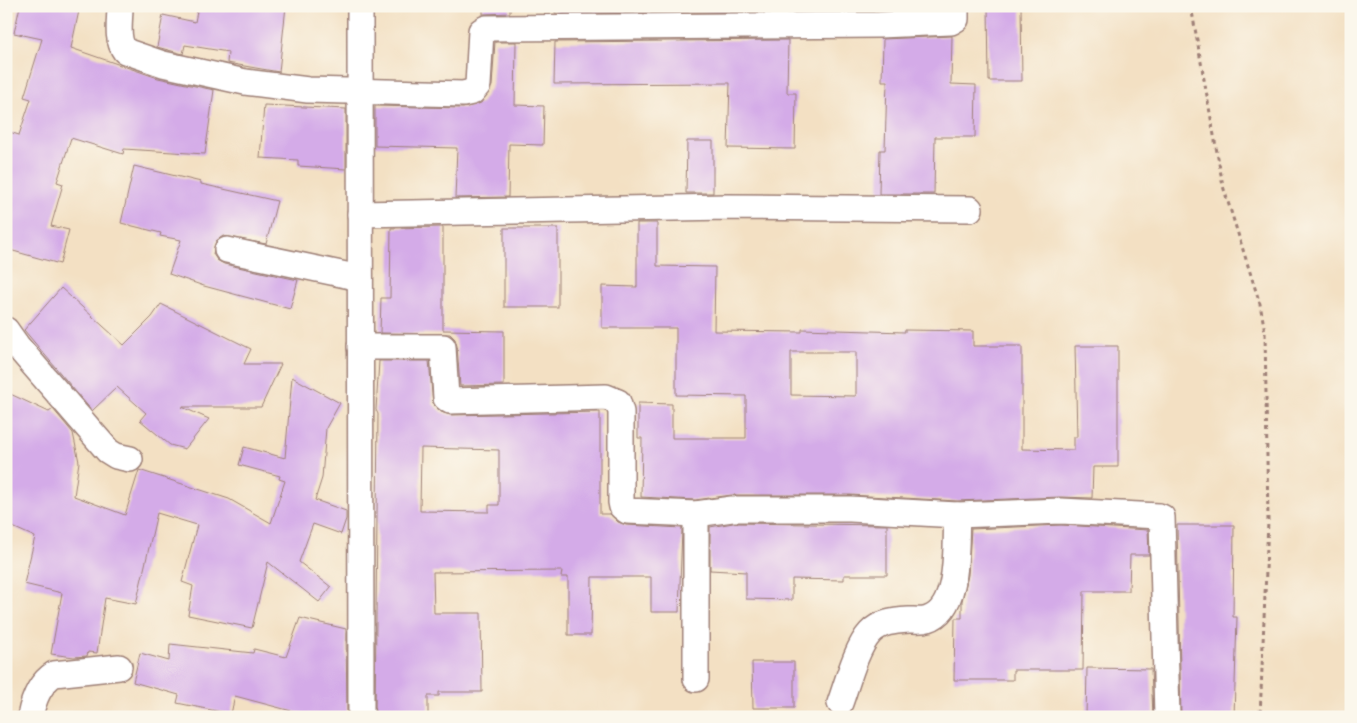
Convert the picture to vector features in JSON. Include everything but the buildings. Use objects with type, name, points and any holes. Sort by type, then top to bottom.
[{"type":"street","points":[[120,6],[120,43],[125,51],[139,58],[245,82],[308,90],[360,92],[472,92],[478,85],[481,31],[486,28],[868,15],[953,22],[956,19],[956,6]]},
{"type":"street","points":[[360,6],[361,717]]},
{"type":"street","points":[[360,214],[727,207],[970,209]]},
{"type":"street","points":[[227,250],[360,278]]},
{"type":"street","points":[[6,330],[18,347],[108,450],[116,456],[130,460]]},
{"type":"street","points":[[360,347],[443,348],[446,398],[450,401],[606,397],[618,402],[620,412],[622,507],[627,511],[696,514],[732,509],[850,509],[957,514],[1061,511],[1162,517],[1167,717]]},
{"type":"street","points":[[696,514],[696,679]]},
{"type":"street","points":[[840,704],[869,634],[881,625],[894,621],[927,620],[945,605],[954,578],[957,514]]},
{"type":"street","points":[[30,717],[35,700],[46,680],[54,674],[119,667]]},
{"type":"path","points":[[1191,6],[1222,186],[1260,304],[1265,332],[1268,521],[1260,717]]}]
